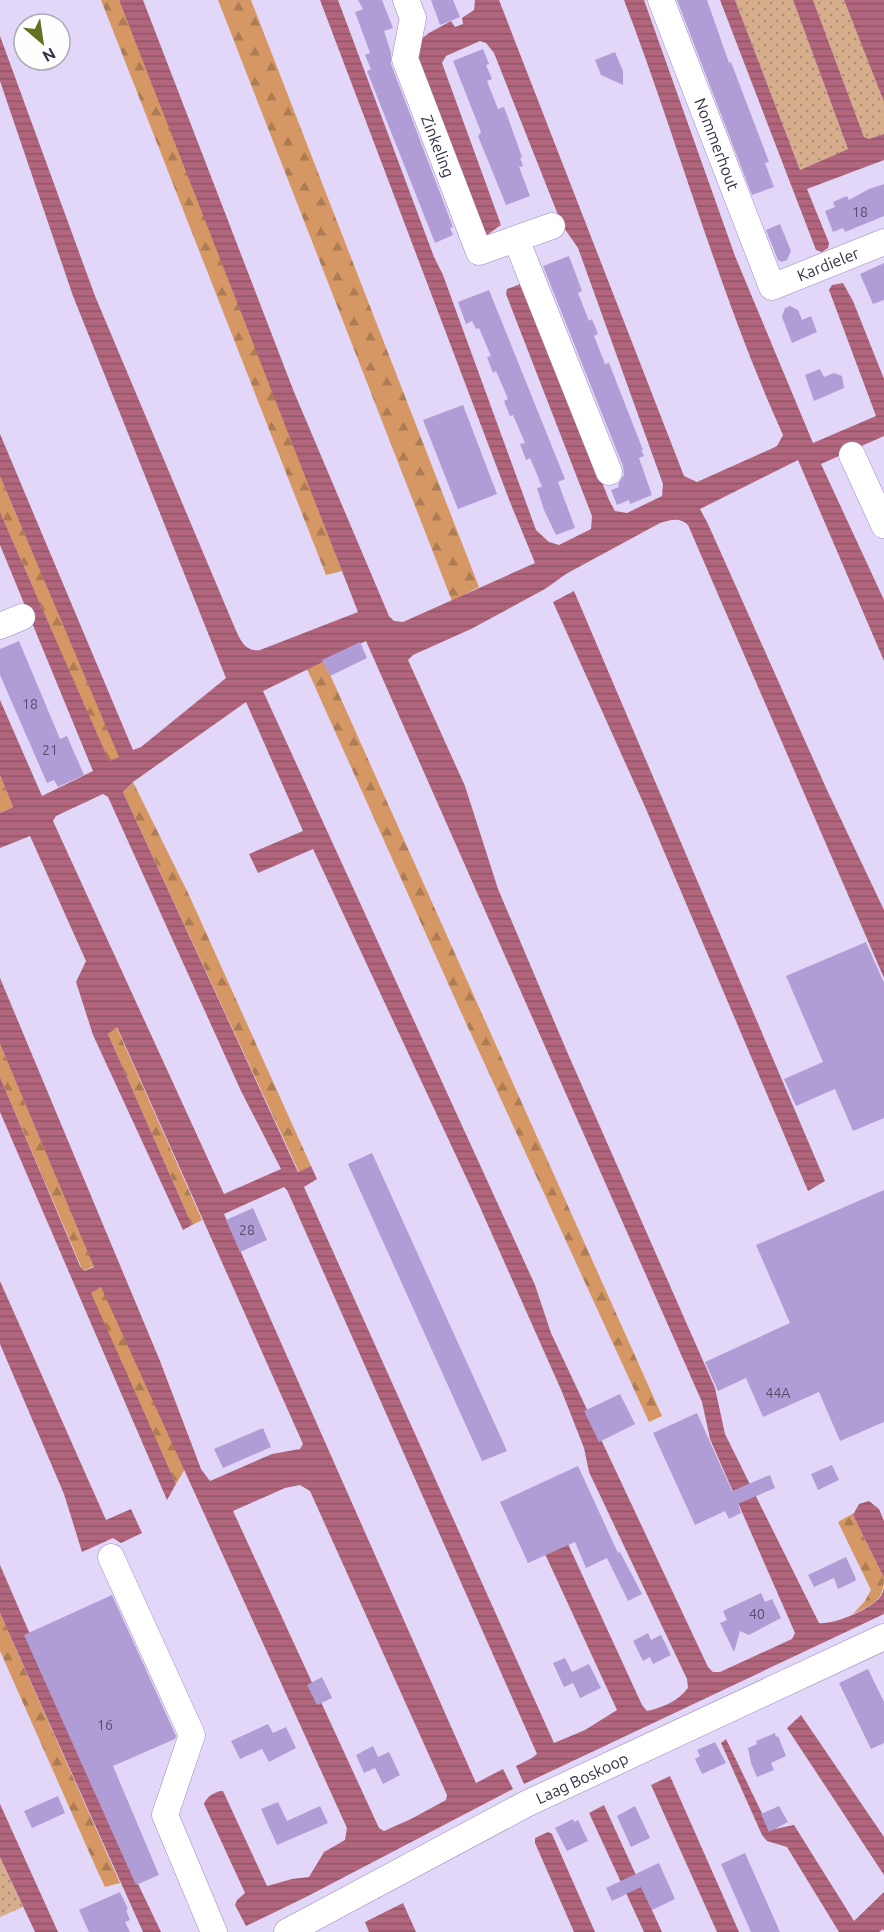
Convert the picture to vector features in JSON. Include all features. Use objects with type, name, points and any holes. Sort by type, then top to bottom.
[{"type":"street","name":"Zinkeling","points":[[406,0],[412,18],[405,59],[479,252],[552,226]]},
{"type":"street","name":"Nommerhout","points":[[661,0],[772,287]]},
{"type":"street","points":[[516,239],[609,472]]},
{"type":"street","name":"Kardieler","points":[[772,287],[884,242]]},
{"type":"street","points":[[852,455],[884,525]]},
{"type":"street","points":[[111,1557],[192,1735],[165,1815],[214,1932]]},
{"type":"street","name":"Laag Boskoop","points":[[287,1932],[526,1804],[884,1637]]},
{"type":"shaded area","points":[[119,0],[143,0],[294,392],[389,616],[394,621],[403,622],[535,563],[320,0],[338,0],[434,257],[443,275],[536,530],[549,542],[559,545],[591,529],[592,516],[506,294],[507,289],[523,283],[615,511],[627,513],[662,496],[663,484],[578,248],[562,225],[494,53],[486,43],[480,41],[446,56],[442,63],[501,225],[487,235],[480,228],[417,67],[416,43],[451,21],[455,27],[463,24],[462,18],[474,10],[475,0],[499,0],[684,476],[697,482],[777,446],[783,435],[739,328],[624,0],[644,0],[735,256],[813,443],[876,416],[829,290],[832,285],[843,283],[853,301],[884,379],[884,436],[821,464],[884,600],[884,661],[798,460],[700,509],[884,910],[884,978],[685,522],[675,520],[660,523],[566,574],[545,589],[471,629],[413,655],[408,660],[465,786],[498,889],[715,1388],[725,1434],[819,1623],[842,1619],[861,1611],[876,1602],[884,1588],[884,1614],[524,1784],[516,1766],[537,1754],[287,1190],[284,1187],[224,1214],[476,1783],[503,1769],[513,1789],[246,1926],[235,1905],[245,1893],[204,1804],[209,1797],[223,1791],[267,1886],[309,1877],[324,1852],[345,1840],[347,1828],[101,1287],[91,1293],[176,1484],[167,1500],[0,1112],[0,1077],[80,1266],[84,1271],[94,1267],[0,1044],[0,978],[160,1361],[201,1469],[210,1481],[272,1454],[300,1449],[303,1444],[117,1027],[108,1034],[192,1225],[183,1230],[93,1035],[76,982],[86,961],[30,836],[0,848],[0,813],[13,807],[0,775],[0,700],[42,796],[93,771],[0,545],[0,512],[109,761],[119,757],[0,476],[0,434],[133,750],[141,747],[226,678],[73,296],[0,81],[0,36],[95,296],[234,626],[246,647],[260,650],[358,612]],"holes":[[[366,641],[702,1402],[710,1439],[795,1633],[792,1639],[720,1672],[713,1672],[708,1667],[551,1333],[535,1285],[263,691]],[[246,702],[303,831],[249,854],[258,873],[313,849],[479,1205],[562,1392],[584,1448],[589,1472],[687,1679],[688,1688],[680,1697],[659,1708],[647,1711],[642,1705],[568,1544],[545,1554],[617,1710],[585,1730],[554,1743],[304,1187],[317,1179],[311,1166],[298,1172],[123,792],[133,782]],[[103,794],[108,797],[241,1091],[281,1169],[224,1194],[53,821],[56,816]],[[300,1485],[310,1491],[447,1795],[446,1800],[384,1831],[379,1828],[233,1511],[285,1488]]]},
{"type":"shaded area","points":[[720,0],[735,0],[800,170],[848,149],[793,0],[813,0],[864,137],[869,139],[884,134],[884,160],[807,189],[829,243],[828,248],[822,252],[816,250]]},
{"type":"shaded area","points":[[735,0],[793,0],[848,149],[800,170]]},
{"type":"shaded area","points":[[813,0],[844,0],[884,102],[884,134],[869,139],[864,137]]},
{"type":"shaded area","points":[[844,0],[884,0],[884,102]]},
{"type":"shaded area","points":[[574,591],[825,1181],[808,1191],[646,809],[553,602]]},
{"type":"shaded area","points":[[0,1281],[106,1520],[131,1509],[142,1533],[121,1543],[113,1538],[82,1552],[64,1494],[0,1344]]},
{"type":"shaded area","points":[[869,1501],[879,1509],[884,1521],[884,1578],[853,1515],[859,1504]]},
{"type":"shaded area","points":[[0,1565],[161,1932],[143,1932],[0,1613]]},
{"type":"shaded area","points":[[801,1715],[884,1837],[884,1875],[787,1728]]},
{"type":"shaded area","points":[[726,1739],[770,1830],[794,1825],[854,1921],[884,1892],[884,1931],[883,1929],[879,1932],[839,1932],[787,1847],[767,1841],[762,1835],[721,1743]]},
{"type":"shaded area","points":[[670,1776],[739,1932],[717,1932],[651,1785]]},
{"type":"shaded area","points":[[0,1804],[58,1932],[35,1932],[0,1857]]},
{"type":"shaded area","points":[[604,1805],[662,1932],[644,1932],[589,1813]]},
{"type":"shaded area","points":[[548,1832],[552,1834],[595,1932],[574,1932],[535,1843],[535,1838]]},
{"type":"shaded area","points":[[0,1857],[23,1907],[0,1917]]},
{"type":"shaded area","points":[[403,1903],[416,1932],[369,1932],[365,1922]]},
{"type":"green space","points":[[101,0],[119,0],[181,153],[342,571],[326,575]]},
{"type":"green space","points":[[218,0],[251,0],[479,587],[452,601]]},
{"type":"green space","points":[[0,476],[120,757],[109,762],[0,512]]},
{"type":"green space","points":[[324,661],[662,1416],[649,1422],[307,669]]},
{"type":"green space","points":[[0,775],[13,807],[0,813]]},
{"type":"green space","points":[[133,782],[189,895],[311,1166],[299,1172],[123,792]]},
{"type":"green space","points":[[116,1026],[202,1220],[192,1225],[108,1034]]},
{"type":"green space","points":[[0,1044],[94,1266],[83,1271],[0,1077]]},
{"type":"green space","points":[[102,1286],[185,1469],[176,1484],[90,1293]]},
{"type":"green space","points":[[854,1513],[884,1578],[882,1592],[876,1601],[853,1614],[871,1590],[838,1522]]},
{"type":"green space","points":[[0,1613],[120,1883],[105,1887],[97,1870],[0,1651]]},
{"type":"building","points":[[358,0],[382,0],[393,28],[384,31],[391,53],[391,64],[453,227],[450,228],[453,235],[435,243],[367,71],[371,69],[365,55],[370,53],[355,12],[363,9]]},
{"type":"building","points":[[431,0],[453,0],[460,17],[440,25]]},
{"type":"building","points":[[677,0],[707,0],[729,63],[731,62],[769,162],[765,163],[774,187],[752,195]]},
{"type":"building","points":[[483,49],[492,79],[487,81],[498,109],[504,107],[507,115],[522,157],[520,158],[523,166],[519,167],[530,196],[506,205],[478,136],[481,132],[453,61]]},
{"type":"building","points":[[615,52],[623,71],[623,85],[601,75],[595,60]]},
{"type":"building","points":[[884,184],[884,216],[845,232],[843,228],[833,232],[825,211],[835,207],[833,202],[847,196],[849,200]]},
{"type":"building","points":[[780,224],[791,251],[787,260],[782,262],[778,260],[766,230]]},
{"type":"building","points":[[569,256],[582,291],[578,293],[589,321],[592,319],[598,334],[594,336],[605,364],[609,363],[643,450],[641,450],[644,456],[639,458],[652,495],[630,504],[629,500],[617,505],[611,490],[619,487],[618,484],[624,475],[623,466],[543,266]]},
{"type":"building","points":[[884,263],[884,300],[873,304],[860,274]]},
{"type":"building","points":[[489,290],[565,479],[558,482],[575,528],[556,535],[537,488],[542,487],[530,458],[526,460],[520,444],[525,443],[504,401],[508,399],[487,357],[491,356],[479,328],[476,329],[472,321],[466,324],[458,302]]},
{"type":"building","points":[[790,306],[798,310],[802,320],[811,316],[817,332],[792,343],[782,317],[785,308]]},
{"type":"building","points":[[820,369],[824,377],[834,373],[842,376],[844,388],[814,401],[805,375]]},
{"type":"building","points":[[463,405],[497,494],[458,509],[423,420]]},
{"type":"building","points":[[19,641],[60,739],[67,736],[84,775],[58,787],[54,780],[47,783],[0,675],[0,649]]},
{"type":"building","points":[[360,642],[367,658],[330,676],[322,660]]},
{"type":"building","points":[[866,942],[884,983],[884,1118],[853,1131],[835,1089],[796,1106],[784,1079],[823,1062],[786,976]]},
{"type":"building","points":[[372,1153],[507,1451],[482,1461],[348,1164]]},
{"type":"building","points":[[884,1190],[884,1422],[840,1441],[819,1392],[763,1417],[746,1378],[718,1391],[705,1362],[790,1323],[756,1245]]},
{"type":"building","points":[[253,1208],[267,1240],[240,1252],[226,1220]]},
{"type":"building","points":[[620,1394],[635,1424],[599,1442],[584,1411]]},
{"type":"building","points":[[697,1413],[732,1491],[770,1475],[775,1488],[738,1504],[741,1513],[729,1519],[725,1511],[695,1525],[653,1433]]},
{"type":"building","points":[[263,1428],[271,1447],[223,1468],[214,1449]]},
{"type":"building","points":[[832,1465],[839,1480],[818,1490],[811,1474]]},
{"type":"building","points":[[578,1466],[618,1553],[620,1552],[642,1594],[628,1601],[607,1558],[586,1568],[575,1542],[528,1563],[500,1502]]},
{"type":"building","points":[[846,1557],[855,1581],[838,1589],[834,1578],[814,1587],[808,1575]]},
{"type":"building","points":[[761,1593],[765,1602],[772,1599],[781,1618],[749,1635],[740,1631],[734,1652],[720,1623],[727,1620],[723,1611]]},
{"type":"building","points":[[112,1595],[176,1736],[175,1739],[113,1766],[159,1875],[136,1885],[24,1635]]},
{"type":"building","points":[[648,1633],[651,1640],[661,1635],[671,1655],[653,1664],[650,1657],[643,1661],[633,1641]]},
{"type":"building","points":[[565,1658],[572,1672],[589,1664],[601,1688],[580,1698],[573,1683],[564,1687],[553,1663]]},
{"type":"building","points":[[868,1669],[884,1702],[884,1743],[871,1749],[839,1683]]},
{"type":"building","points":[[322,1677],[332,1698],[317,1705],[307,1685]]},
{"type":"building","points":[[268,1724],[273,1733],[286,1727],[296,1748],[269,1762],[262,1749],[240,1759],[231,1741]]},
{"type":"building","points":[[775,1733],[786,1756],[771,1763],[774,1770],[757,1777],[748,1748],[757,1744],[756,1741]]},
{"type":"building","points":[[715,1742],[726,1763],[702,1774],[695,1759],[700,1756],[697,1750]]},
{"type":"building","points":[[373,1746],[378,1757],[389,1752],[400,1775],[383,1784],[375,1768],[364,1773],[356,1755]]},
{"type":"building","points":[[58,1796],[65,1813],[32,1828],[24,1811]]},
{"type":"building","points":[[278,1802],[287,1821],[320,1806],[328,1823],[277,1845],[261,1809]]},
{"type":"building","points":[[635,1806],[650,1838],[631,1847],[617,1816]]},
{"type":"building","points":[[779,1806],[788,1822],[769,1832],[761,1814]]},
{"type":"building","points":[[573,1819],[574,1822],[578,1820],[588,1841],[567,1851],[555,1828]]},
{"type":"building","points":[[745,1853],[780,1932],[751,1932],[721,1864]]},
{"type":"building","points":[[659,1863],[675,1899],[652,1910],[641,1887],[612,1901],[606,1888]]},
{"type":"building","points":[[120,1892],[128,1909],[126,1910],[130,1920],[125,1922],[130,1932],[89,1932],[79,1910]]}]
